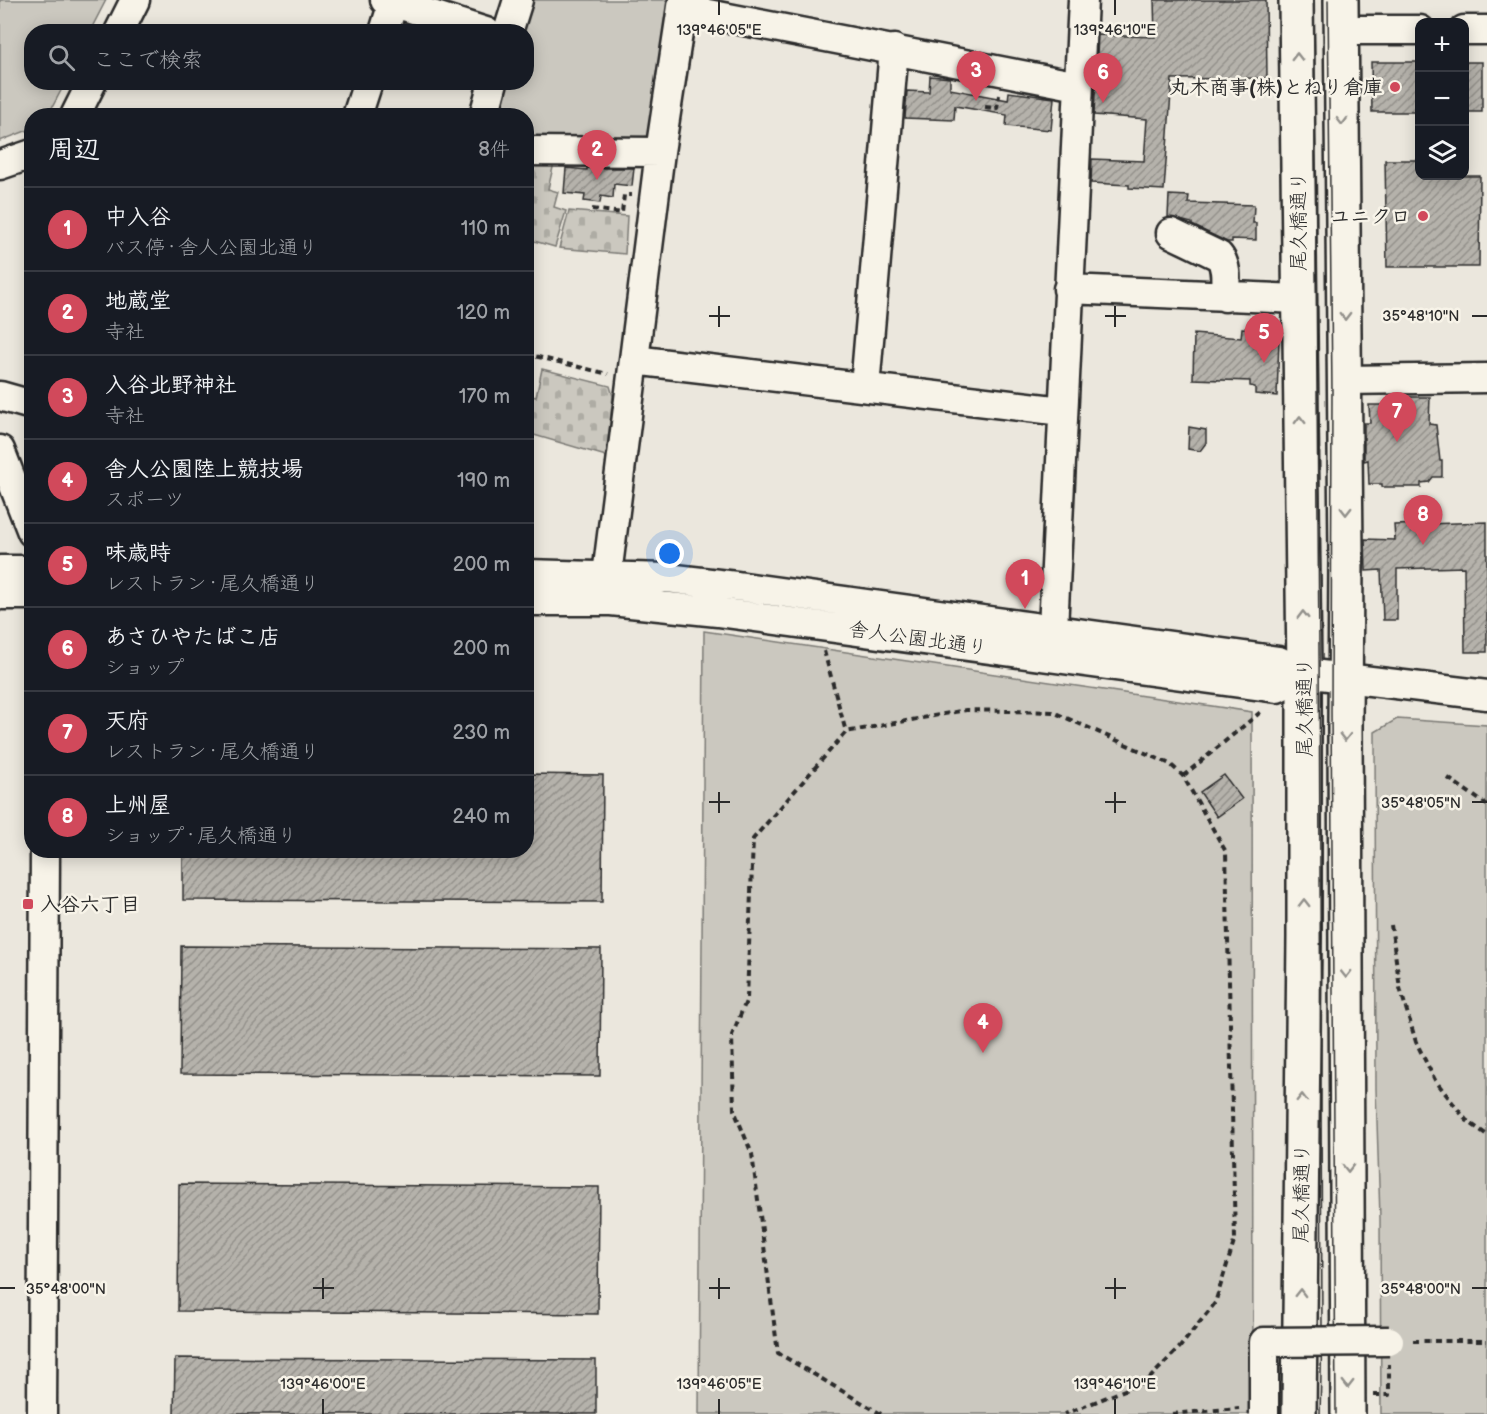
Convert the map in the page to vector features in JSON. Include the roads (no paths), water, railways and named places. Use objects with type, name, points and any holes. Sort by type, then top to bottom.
[{"type":"main road","name":"尾久橋通り","points":[[1296,0],[1304,673],[1299,1414]]},
{"type":"main road","name":"尾久橋通り","points":[[1341,15],[1347,555],[1345,678],[1348,1202],[1361,1405]]},
{"type":"street","points":[[123,24],[135,0]]},
{"type":"street","points":[[510,24],[518,0]]},
{"type":"street","points":[[1053,629],[1083,0]]},
{"type":"street","points":[[385,24],[389,1],[461,24]]},
{"type":"street","points":[[608,575],[626,368],[683,4],[1078,86]]},
{"type":"street","points":[[1341,15],[1415,29]]},
{"type":"street","points":[[1469,30],[1487,30]]},
{"type":"street","points":[[865,387],[894,49]]},
{"type":"street","points":[[79,108],[88,90]]},
{"type":"street","points":[[360,108],[365,90]]},
{"type":"street","points":[[486,108],[491,90]]},
{"type":"street","points":[[534,151],[660,152]]},
{"type":"street","points":[[0,165],[24,157]]},
{"type":"street","points":[[1171,233],[1219,256],[1223,261],[1226,276],[1225,297]]},
{"type":"street","points":[[1068,289],[1299,299]]},
{"type":"street","points":[[626,368],[865,387],[1062,411]]},
{"type":"street","points":[[1345,380],[1487,378]]},
{"type":"street","points":[[0,396],[24,403]]},
{"type":"street","points":[[0,450],[24,512]]},
{"type":"street","points":[[0,570],[24,570]]},
{"type":"street","name":"舎人公園北通り","points":[[534,574],[667,578],[736,586],[1279,660],[1304,673],[1487,694]]},
{"type":"street","points":[[0,595],[24,595]]},
{"type":"street","name":"舎人公園北通り","points":[[534,601],[611,601],[707,610],[1277,688],[1304,673]]},
{"type":"street","points":[[42,1414],[45,858]]},
{"type":"street","points":[[1252,1411],[1264,1342],[1389,1341]]},
{"type":"tram line","points":[[1314,0],[1322,1333],[1320,1414]]},
{"type":"tram line","points":[[1328,0],[1336,1414]]},
{"type":"place","name":"丸木商事(株)とねり倉庫","points":[[1395,87]]},
{"type":"place","name":"入谷北野神社","points":[[976,101]]},
{"type":"place","name":"あさひやたばこ店","points":[[1103,103]]},
{"type":"place","name":"地蔵堂","points":[[597,180]]},
{"type":"place","name":"ユニクロ","points":[[1423,216]]},
{"type":"place","name":"味歳時","points":[[1264,363]]},
{"type":"place","name":"天府","points":[[1397,442]]},
{"type":"place","name":"上州屋","points":[[1423,545]]},
{"type":"place","name":"中入谷","points":[[1025,609]]},
{"type":"place","name":"入谷六丁目","points":[[28,904]]},
{"type":"place","name":"舎人公園陸上競技場","points":[[983,1053]]}]
